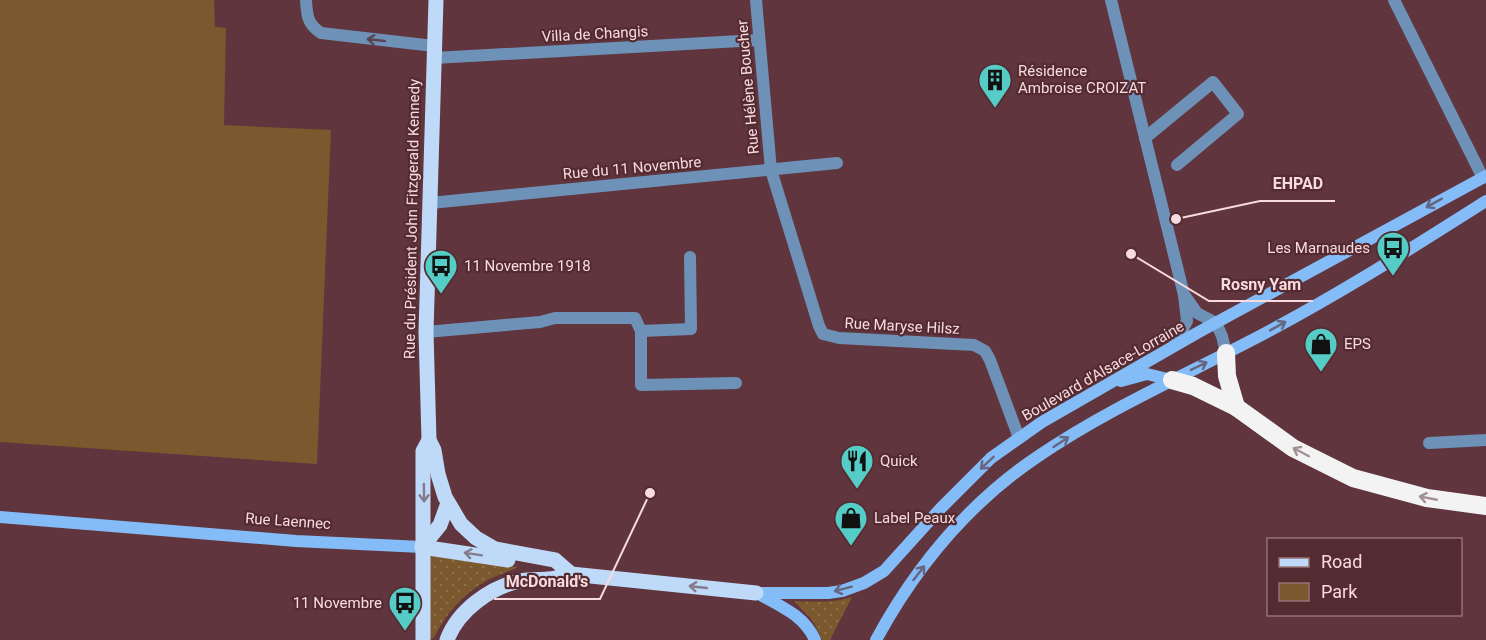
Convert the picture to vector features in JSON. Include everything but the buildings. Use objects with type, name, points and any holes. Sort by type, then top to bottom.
[{"type":"highway","points":[[1226,353],[1229,384],[1236,407]]},
{"type":"highway","points":[[1172,380],[1193,386],[1236,407],[1293,448],[1353,478],[1427,498],[1486,506]]},
{"type":"main road","name":"Rue du Président John Fitzgerald Kennedy","points":[[429,440],[426,332],[436,0]]},
{"type":"main road","name":"Boulevard d'Alsace-Lorraine","points":[[756,593],[828,593],[842,591],[874,577],[897,558],[941,508],[991,458],[1019,438],[1106,384],[1484,177]]},
{"type":"main road","points":[[876,640],[909,585],[947,538],[986,499],[1035,458],[1114,410],[1352,285],[1486,201]]},
{"type":"main road","points":[[1106,384],[1147,374],[1172,380]]},
{"type":"main road","points":[[423,640],[423,451],[429,440]]},
{"type":"main road","name":"Rue Laennec","points":[[429,440],[434,450],[438,474],[448,503],[461,524],[476,538],[495,549],[555,560],[571,574]]},
{"type":"main road","points":[[422,547],[440,525],[448,503]]},
{"type":"main road","name":"Rue Laennec","points":[[0,517],[296,541],[422,547],[554,567],[571,574],[756,593]]},
{"type":"main road","name":"Rue Laennec","points":[[447,640],[465,613],[490,593],[523,580],[551,579],[571,574]]},
{"type":"main road","points":[[756,593],[800,617],[811,630],[815,640]]},
{"type":"street","name":"Villa de Changis","points":[[306,0],[307,17],[321,33],[434,52],[758,40]]},
{"type":"street","name":"Rue Hélène Boucher","points":[[756,0],[771,170]]},
{"type":"street","points":[[1110,0],[1184,295],[1187,321],[1174,346]]},
{"type":"street","points":[[1394,0],[1484,177]]},
{"type":"street","points":[[1145,138],[1213,82],[1238,114],[1177,165]]},
{"type":"street","name":"Rue du 11 Novembre","points":[[430,203],[837,163]]},
{"type":"street","name":"Rue Maryse Hilsz","points":[[771,170],[823,334],[839,338],[980,347],[990,360],[1019,438]]},
{"type":"street","points":[[641,331],[691,329],[690,257]]},
{"type":"street","points":[[1184,295],[1197,313],[1216,323],[1226,353]]},
{"type":"street","points":[[426,332],[540,322],[555,318],[635,318],[641,331],[642,385],[736,382]]},
{"type":"street","points":[[1429,443],[1486,440]]},
{"type":"green space","points":[[0,0],[214,0],[215,27],[226,28],[224,125],[331,130],[317,464],[0,442]]},
{"type":"green space","points":[[432,551],[518,567],[488,580],[471,591],[450,612],[434,638],[429,640],[430,553]]},
{"type":"green space","points":[[852,597],[830,640],[822,640],[813,621],[794,601],[816,602]]},
{"type":"place","name":"Résidence Ambroise CROIZAT","points":[[995,109]]},
{"type":"place","name":"EHPAD","points":[[1176,219]]},
{"type":"place","name":"Rosny Yam","points":[[1131,254]]},
{"type":"place","name":"Les Marnaudes","points":[[1393,277]]},
{"type":"place","name":"11 Novembre 1918","points":[[441,295]]},
{"type":"place","name":"EPS","points":[[1321,373]]},
{"type":"place","name":"Quick","points":[[857,490]]},
{"type":"place","name":"McDonald's","points":[[650,493]]},
{"type":"place","name":"Label Peaux","points":[[851,547]]},
{"type":"place","name":"11 Novembre","points":[[405,632]]}]
